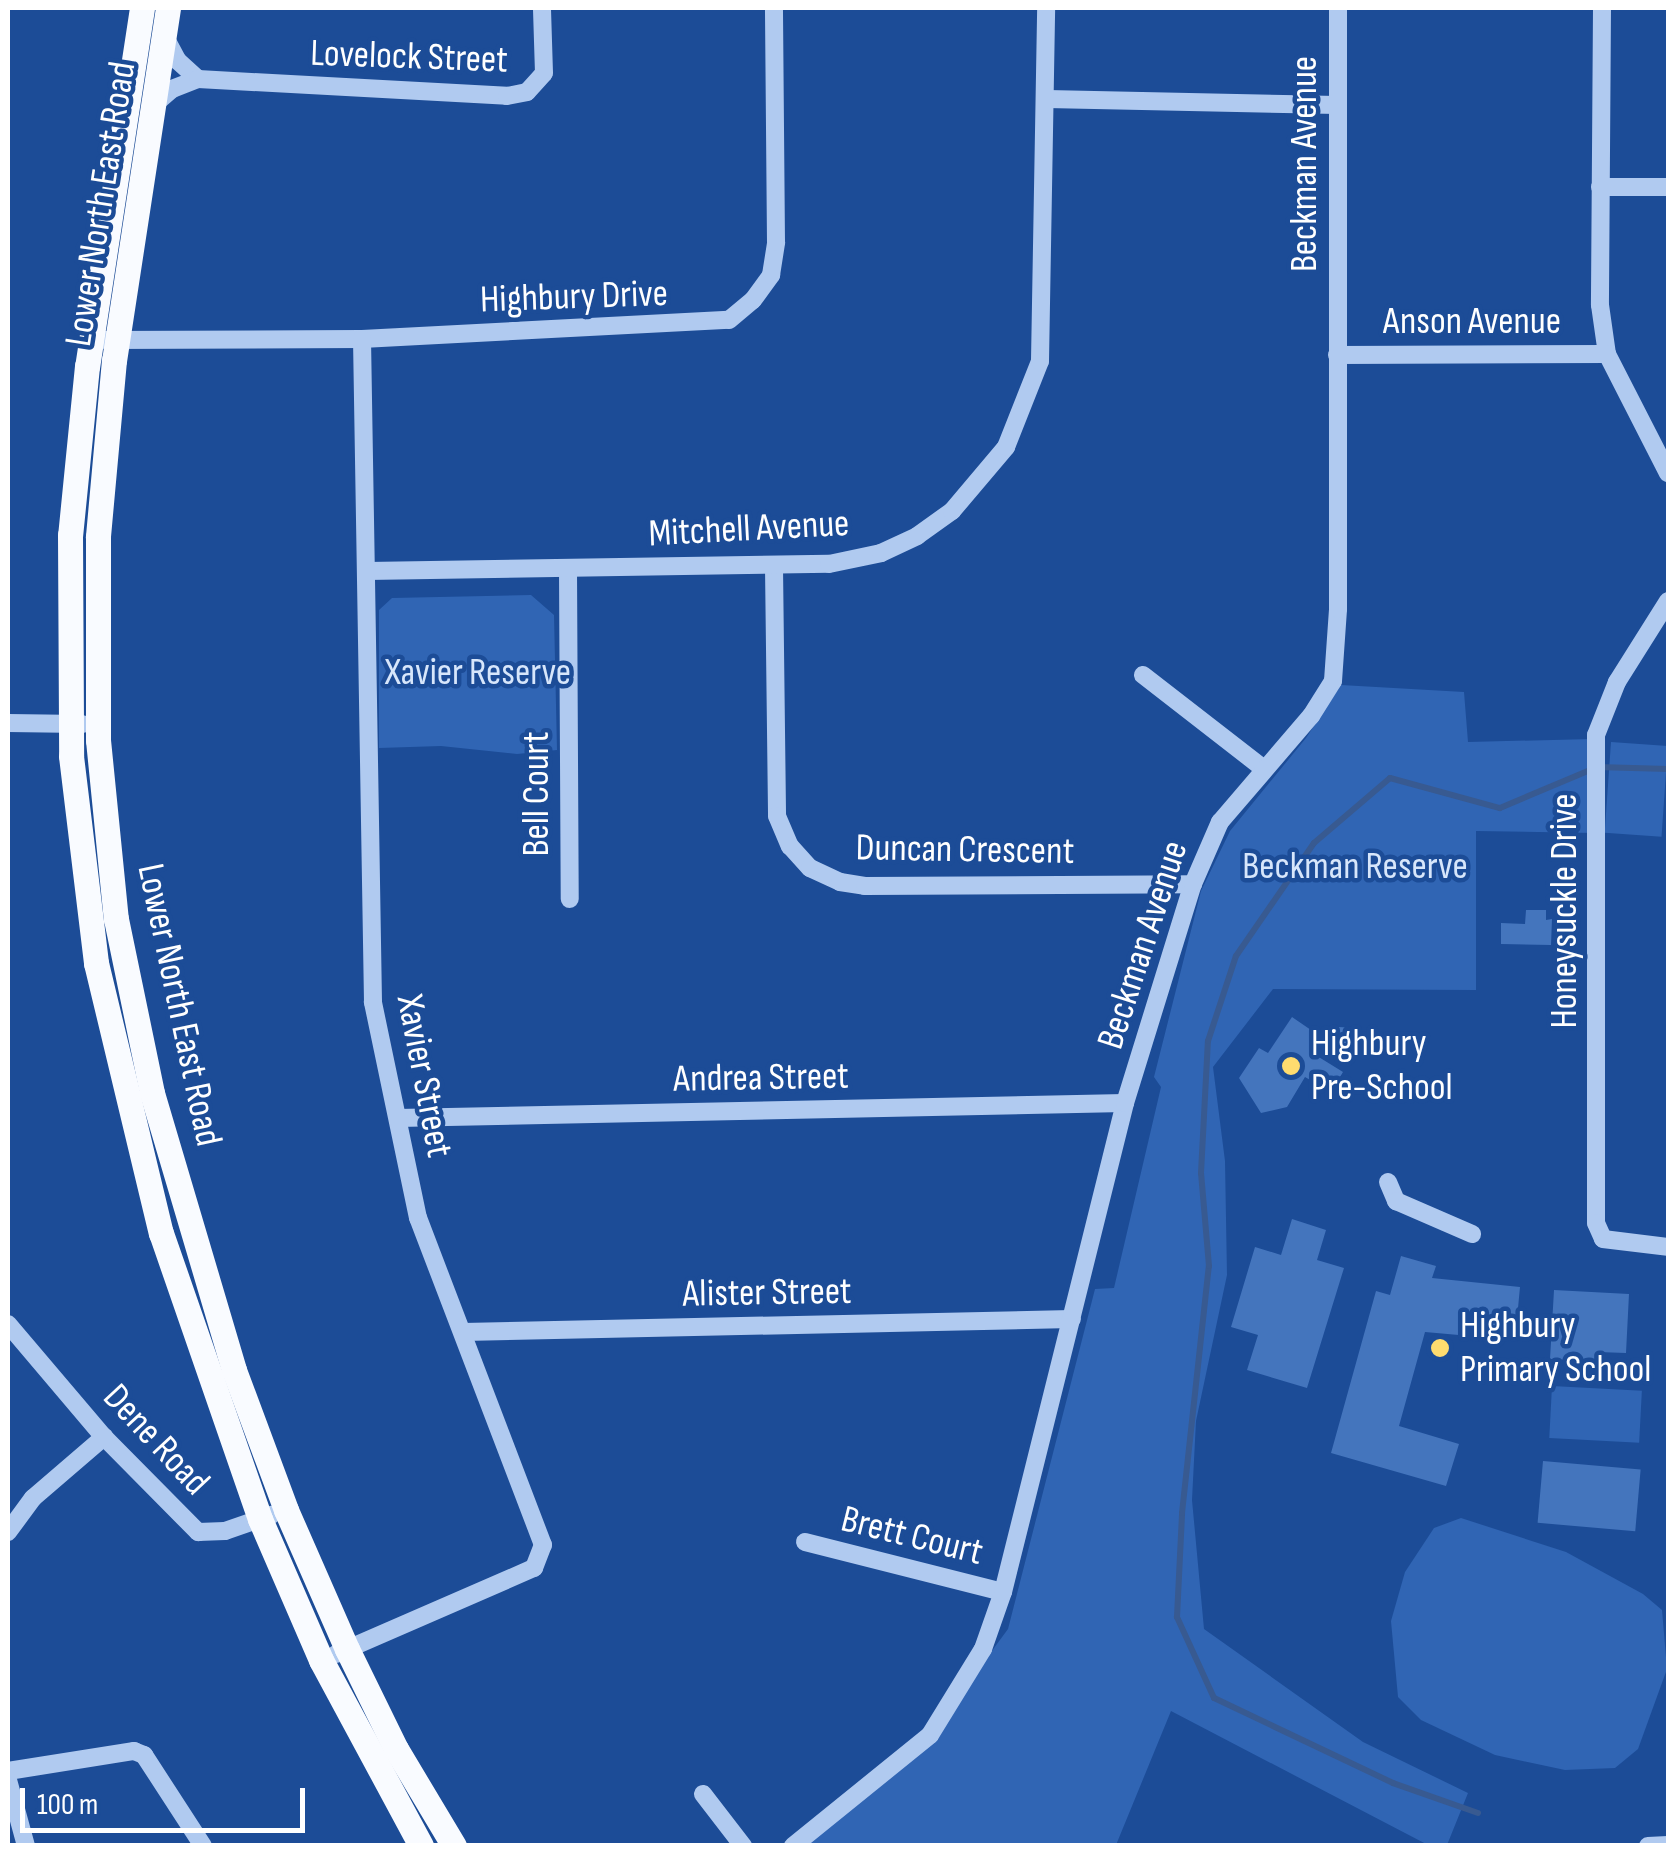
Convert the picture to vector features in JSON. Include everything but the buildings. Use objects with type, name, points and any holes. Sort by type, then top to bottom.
[{"type":"main road","name":"Lower North East Road","points":[[142,8],[91,340],[70,534],[70,724],[96,963],[126,1099],[162,1233],[260,1519],[322,1660],[421,1846]]},
{"type":"main road","name":"Lower North East Road","points":[[168,8],[118,340],[98,537],[98,722],[116,919],[152,1093],[234,1370],[286,1510],[348,1649],[396,1748],[454,1846]]},
{"type":"street","name":"Lovelock Street","points":[[198,79],[507,96],[528,92],[544,73],[542,8]]},
{"type":"street","name":"Highbury Drive","points":[[91,340],[362,339],[729,320],[753,300],[771,276],[776,242],[774,8]]},
{"type":"street","name":"Mitchell Avenue","points":[[368,571],[774,568],[830,564],[880,553],[916,536],[952,511],[1006,447],[1040,361],[1046,8]]},
{"type":"street","name":"Beckman Avenue","points":[[794,1846],[930,1735],[983,1649],[1003,1592],[1125,1102],[1193,884],[1220,822],[1311,716],[1333,681],[1338,609],[1338,8]]},
{"type":"street","points":[[1602,8],[1600,306],[1607,354],[1668,473]]},
{"type":"street","points":[[156,103],[172,89],[198,79],[178,61],[165,37]]},
{"type":"street","points":[[1047,100],[1338,105]]},
{"type":"street","points":[[1600,186],[1668,187]]},
{"type":"street","name":"Xavier Street","points":[[322,1660],[534,1568],[543,1544],[418,1218],[374,1002],[362,339]]},
{"type":"street","name":"Anson Avenue","points":[[1337,356],[1607,354]]},
{"type":"street","name":"Duncan Crescent","points":[[774,568],[778,816],[790,846],[810,868],[840,882],[865,886],[1193,884]]},
{"type":"street","name":"Bell Court","points":[[568,569],[570,899]]},
{"type":"street","name":"Honeysuckle Drive","points":[[1668,602],[1616,682],[1596,736],[1596,1205],[1602,1240],[1668,1247]]},
{"type":"street","points":[[1142,674],[1264,768]]},
{"type":"street","points":[[8,723],[98,722]]},
{"type":"street","name":"Andrea Street","points":[[398,1118],[1125,1102]]},
{"type":"street","points":[[1388,1182],[1396,1201],[1472,1234]]},
{"type":"street","name":"Alister Street","points":[[463,1332],[1072,1320]]},
{"type":"street","name":"Dene Road","points":[[8,1324],[104,1437],[198,1532],[225,1531],[286,1510]]},
{"type":"street","points":[[8,1532],[33,1498],[104,1437]]},
{"type":"street","name":"Brett Court","points":[[805,1542],[1003,1592]]},
{"type":"street","points":[[8,1770],[134,1751],[152,1767],[203,1846]]},
{"type":"street","points":[[8,1780],[26,1846]]},
{"type":"street","points":[[703,1794],[744,1846]]},
{"type":"street","points":[[1648,1846],[1668,1846]]},
{"type":"green space","name":"Xavier Reserve","points":[[531,595],[554,615],[557,750],[517,754],[441,746],[379,748],[379,610],[392,598]]},
{"type":"green space","name":"Beckman Reserve","points":[[1341,685],[1464,692],[1468,742],[1592,739],[1595,833],[1476,831],[1476,990],[1273,989],[1213,1067],[1225,1161],[1227,1275],[1196,1421],[1192,1500],[1204,1629],[1363,1742],[1468,1793],[1447,1845],[1428,1845],[1171,1711],[1116,1845],[805,1846],[930,1735],[1008,1629],[1095,1289],[1114,1288],[1161,1087],[1154,1077],[1201,891],[1230,831],[1306,738]]},
{"type":"green space","points":[[1611,742],[1668,746],[1662,837],[1605,833]]},
{"type":"green space","points":[[1552,1386],[1642,1391],[1639,1443],[1549,1438]]},
{"type":"green space","points":[[1461,1518],[1566,1552],[1643,1594],[1662,1610],[1667,1669],[1638,1749],[1615,1768],[1565,1770],[1495,1755],[1421,1720],[1398,1697],[1391,1621],[1405,1572],[1434,1528]]},
{"type":"waterway","points":[[1478,1813],[1393,1783],[1214,1698],[1177,1617],[1182,1513],[1209,1266],[1201,1173],[1208,1041],[1236,956],[1314,843],[1390,778],[1500,808],[1597,767],[1668,769]]},
{"type":"place","name":"Highbury Pre-School","points":[[1291,1066]]},
{"type":"place","name":"Highbury Primary School","points":[[1440,1348]]}]
